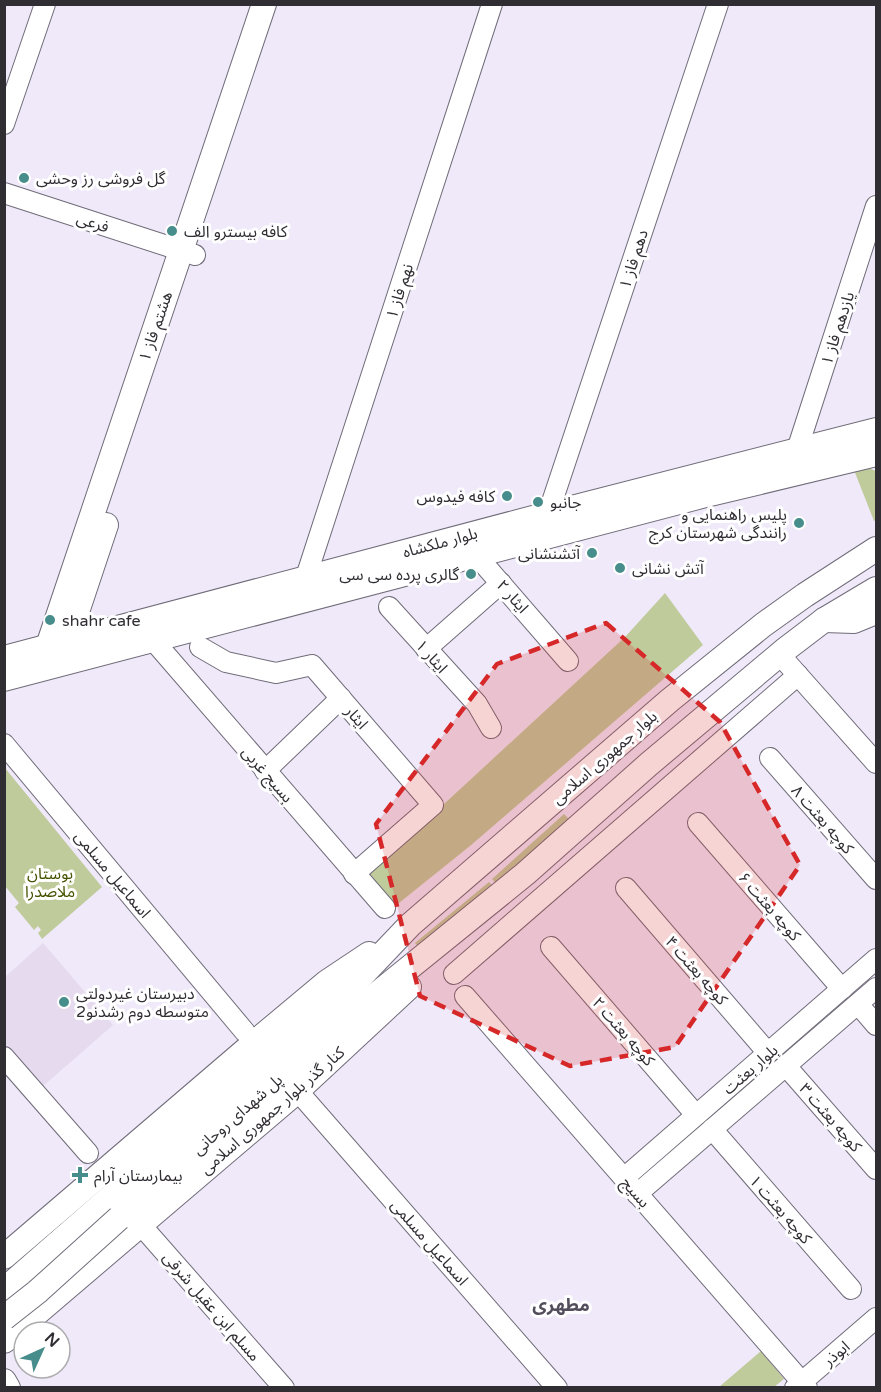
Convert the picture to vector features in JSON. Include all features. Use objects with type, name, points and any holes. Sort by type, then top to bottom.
[{"type":"main road","name":"هشتم فاز ۱","points":[[54,655],[188,253],[264,4]]},
{"type":"main road","name":"هشتم فاز ۱","points":[[188,253],[279,4]]},
{"type":"main road","name":"بلوار ملکشاه","points":[[697,486],[797,450],[876,430]]},
{"type":"main road","name":"بلوار ملکشاه","points":[[4,658],[54,655],[153,639],[476,555],[632,503],[697,486],[876,454]]},
{"type":"main road","points":[[852,460],[876,464]]},
{"type":"main road","name":"بلوار ملکشاه","points":[[4,679],[54,655],[306,577],[548,514],[632,503]]},
{"type":"main road","name":"بلوار جمهوری اسلامی","points":[[356,997],[410,925],[670,700],[763,625],[814,589],[876,552]]},
{"type":"main road","points":[[356,997],[440,944],[780,655],[824,620],[876,589]]},
{"type":"main road","points":[[824,620],[854,621],[876,612]]},
{"type":"main road","points":[[693,682],[711,688],[716,708]]},
{"type":"main road","points":[[4,1257],[327,982],[410,925]]},
{"type":"main road","name":"کنار گذر بلوار جمهوری اسلامی","points":[[4,1341],[295,1093],[410,987],[440,944]]},
{"type":"main road","name":"پل شهدای روحانی","points":[[4,1290],[356,997]]},
{"type":"main road","name":"پل شهدای روحانی","points":[[4,1316],[37,1292],[180,1163],[356,997]]},
{"type":"main road","points":[[4,1316],[20,1319],[38,1311]]},
{"type":"main road","points":[[4,1381],[8,1388]]},
{"type":"street","points":[[4,124],[45,4]]},
{"type":"street","name":"نهم فاز ۱","points":[[306,577],[492,4]]},
{"type":"street","name":"دهم فاز ۱","points":[[548,514],[718,4]]},
{"type":"street","name":"فرعی","points":[[4,193],[188,253]]},
{"type":"street","name":"یازدهم فاز ۱","points":[[797,450],[876,206]]},
{"type":"street","name":"ایثار ۲","points":[[476,555],[568,660]]},
{"type":"street","points":[[426,649],[501,583]]},
{"type":"street","name":"ایثار ۱","points":[[389,607],[477,704],[491,728]]},
{"type":"street","name":"بسیج غربی","points":[[153,639],[385,908]]},
{"type":"street","name":"ایثار","points":[[200,647],[226,663],[276,673],[312,665],[433,805],[354,874]]},
{"type":"street","points":[[780,655],[876,763]]},
{"type":"street","points":[[454,974],[656,796],[798,675]]},
{"type":"street","points":[[265,771],[341,698]]},
{"type":"street","name":"اسماعیل مسلمی","points":[[4,744],[245,1032]]},
{"type":"street","name":"کوچه بعثت ۸","points":[[770,758],[876,879]]},
{"type":"street","name":"کوچه بعثت ۶","points":[[698,823],[842,989]]},
{"type":"street","name":"کوچه بعثت ۴","points":[[626,888],[768,1053]]},
{"type":"street","name":"کوچه بعثت ۲","points":[[551,947],[696,1115]]},
{"type":"street","name":"بلوار بعثت","points":[[624,1178],[876,959]]},
{"type":"street","name":"بلوار بعثت","points":[[637,1194],[876,988]]},
{"type":"street","name":"بسیج","points":[[465,996],[801,1386]]},
{"type":"street","points":[[858,1004],[876,1025]]},
{"type":"street","points":[[806,1020],[820,1036]]},
{"type":"street","points":[[4,1058],[88,1153]]},
{"type":"street","name":"کوچه بعثت ۳","points":[[786,1066],[876,1169]]},
{"type":"street","points":[[735,1082],[749,1098]]},
{"type":"street","name":"اسماعیل مسلمی","points":[[302,1096],[557,1388]]},
{"type":"street","name":"کوچه بعثت ۱","points":[[712,1129],[850,1289]]},
{"type":"street","name":"مسلم ابن عقیل شرقی","points":[[140,1224],[284,1388]]},
{"type":"street","name":"ابوذر","points":[[801,1386],[876,1318]]},
{"type":"highlighted area","points":[[606,623],[720,722],[800,865],[675,1047],[570,1066],[420,996],[376,824],[497,664]]},
{"type":"shaded area","points":[[43,943],[113,1025],[43,1086],[5,1043],[4,978]]},
{"type":"green space","points":[[866,467],[876,471],[876,520],[874,521],[854,470]]},
{"type":"green space","points":[[665,593],[703,645],[470,846],[394,907],[367,875],[625,637]]},
{"type":"green space","name":"بوستان ملاصدرا","points":[[5,768],[102,887],[42,939],[38,933],[41,930],[38,926],[34,930],[15,907],[19,903],[5,886]]},
{"type":"green space","points":[[564,814],[570,820],[497,885],[492,879]]},
{"type":"green space","points":[[489,882],[494,887],[420,949],[415,943]]},
{"type":"green space","points":[[761,1351],[784,1379],[774,1387],[719,1387]]},
{"type":"place","name":"گل فروشی رز وحشی","points":[[24,178]]},
{"type":"place","name":"کافه بیسترو الف","points":[[172,231]]},
{"type":"place","name":"كافه فيدوس","points":[[507,496]]},
{"type":"place","name":"جانبو","points":[[538,502]]},
{"type":"place","name":"پلیس راهنمایی و رانندگی شهرستان کرج","points":[[799,523]]},
{"type":"place","name":"آتشنشانی","points":[[592,553]]},
{"type":"place","name":"آتش نشانی","points":[[620,568]]},
{"type":"place","name":"گالری پرده سی سی","points":[[471,574]]},
{"type":"place","name":"shahr cafe","points":[[50,620]]},
{"type":"place","name":"دبیرستان غیردولتی متوسطه دوم رشدنو2","points":[[64,1002]]},
{"type":"place","name":"بیمارستان آرام","points":[[80,1175]]},
{"type":"district","name":"مطهری","points":[[561,1305]]}]
